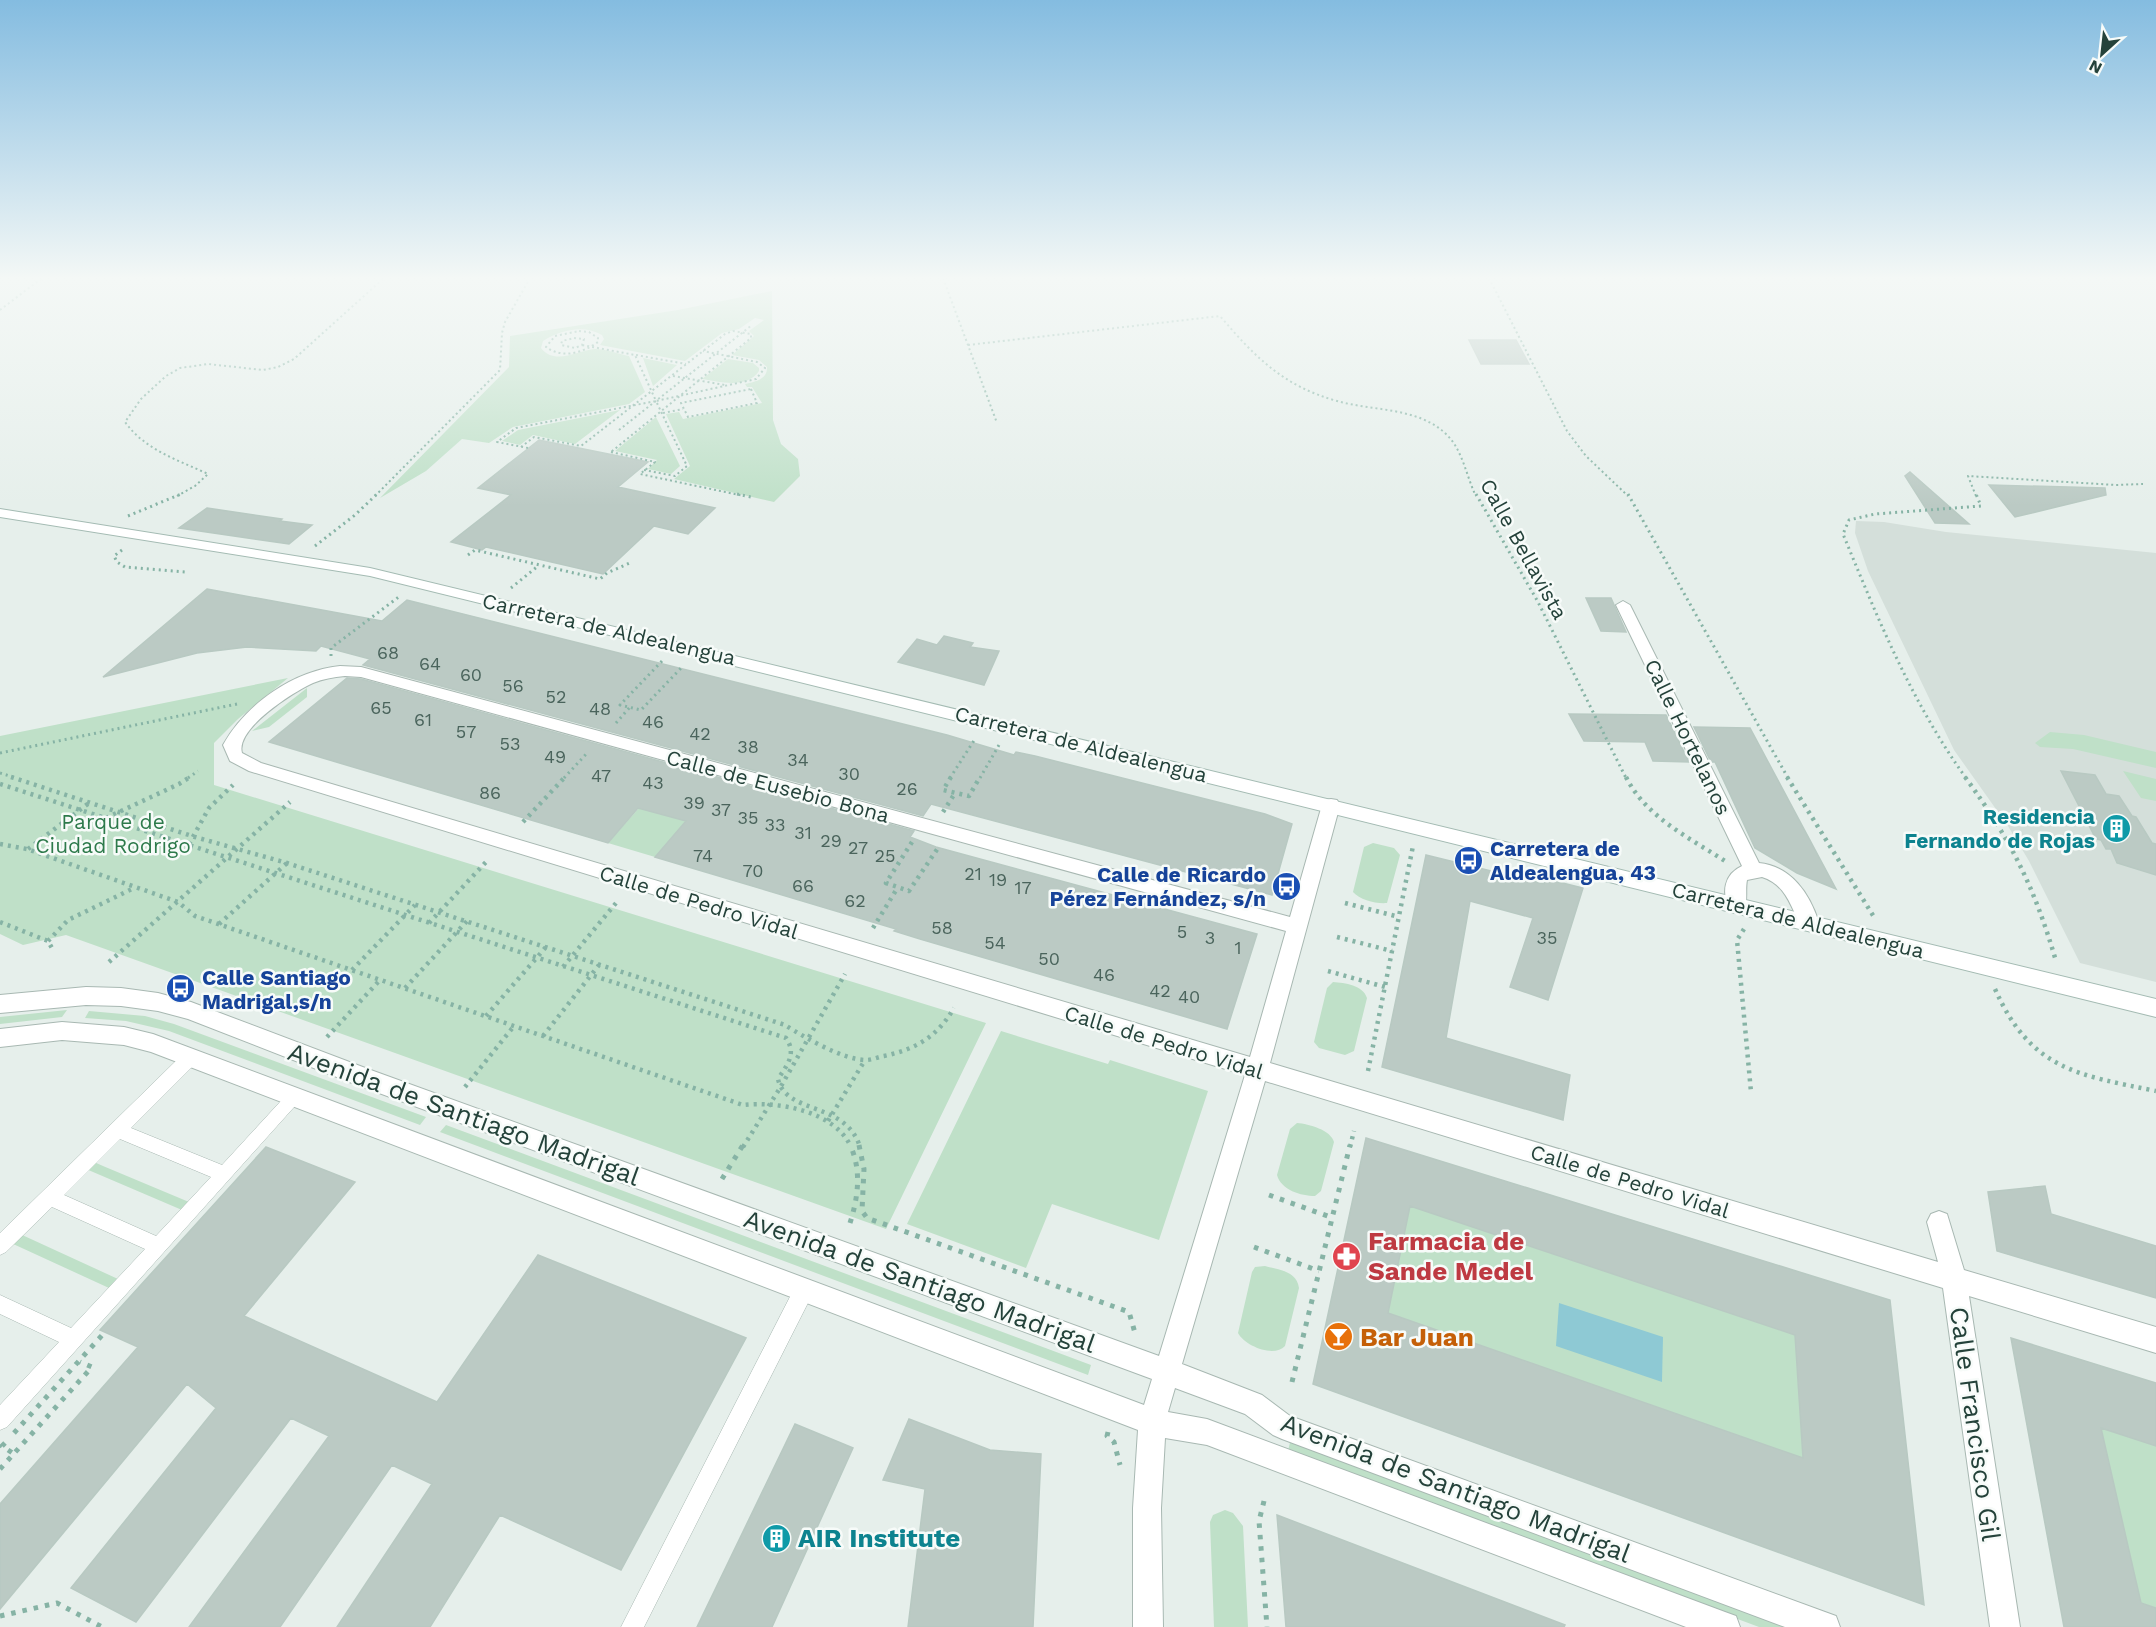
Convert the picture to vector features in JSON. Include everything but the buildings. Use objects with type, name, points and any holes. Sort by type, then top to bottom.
[{"type":"street","name":"Carretera de Aldealengua","points":[[0,513],[370,572],[2156,1008]]},
{"type":"street","name":"Calle Hortelanos","points":[[1623,605],[1748,871]]},
{"type":"street","name":"Calle de Eusebio Bona","points":[[265,708],[307,679],[332,672],[361,672],[1298,927]]},
{"type":"street","name":"Calle de Pedro Vidal","points":[[265,708],[246,723],[236,736],[232,749],[240,761],[492,840],[2156,1340]]},
{"type":"street","points":[[1148,1627],[1147,1508],[1152,1422],[1165,1371],[1257,1070],[1331,805]]},
{"type":"street","points":[[1737,905],[1735,890],[1738,876],[1748,871],[1770,872],[1792,886],[1806,908],[1809,923]]},
{"type":"street","name":"Avenida de Santiago Madrigal","points":[[0,1004],[109,996],[158,1002],[191,1011],[371,1080],[1253,1404],[1282,1426],[1825,1627]]},
{"type":"street","name":"Avenida de Santiago Madrigal","points":[[0,1038],[62,1031],[89,1032],[153,1043],[1152,1422],[1207,1432],[1725,1627]]},
{"type":"street","name":"Calle Francisco Gil","points":[[1939,1222],[1954,1278],[2005,1627]]},
{"type":"lane","points":[[0,1246],[191,1057]]},
{"type":"lane","points":[[0,1420],[296,1096]]},
{"type":"lane","points":[[117,1130],[225,1174]]},
{"type":"lane","points":[[49,1197],[159,1246]]},
{"type":"lane","points":[[632,1627],[804,1290]]},
{"type":"lane","points":[[0,1304],[74,1339]]},
{"type":"path","points":[[105,530],[129,515],[189,490],[206,480],[208,474],[152,446],[131,432],[125,422],[131,407],[179,368],[201,365],[253,371],[271,370],[282,366],[300,354]]},
{"type":"path","points":[[298,560],[363,507],[500,370],[501,354]]},
{"type":"path","points":[[630,354],[686,364]]},
{"type":"path","points":[[522,447],[534,437],[580,446],[699,354]]},
{"type":"path","points":[[528,448],[497,442],[516,428],[656,401],[756,379],[765,368],[757,362],[716,354],[685,378],[656,401],[620,430]]},
{"type":"path","points":[[732,354],[610,452],[655,462],[640,474],[751,497]]},
{"type":"path","points":[[971,354],[997,423]]},
{"type":"path","name":"Calle Bellavista","points":[[1253,354],[1277,375],[1296,385],[1339,402],[1412,417],[1432,424],[1445,432],[1453,442],[1475,492],[1538,603],[1634,793],[1656,816],[1748,871]]},
{"type":"path","points":[[1528,354],[1567,431],[1586,456],[1627,494],[1793,785],[1880,926],[1886,942]]},
{"type":"path","points":[[636,355],[651,392],[687,466],[675,476],[644,470]]},
{"type":"path","points":[[672,375],[728,385]]},
{"type":"path","points":[[741,382],[745,390]]},
{"type":"path","points":[[710,389],[715,396]]},
{"type":"path","points":[[751,389],[757,403],[688,417],[681,403],[715,396],[745,390],[751,389]]},
{"type":"path","points":[[662,412],[683,409]]},
{"type":"path","points":[[2062,985],[2048,934],[2018,859],[1928,719],[1873,608],[1844,534],[1849,520],[1875,514],[1981,506],[1968,476],[2116,485],[2143,484]]},
{"type":"path","points":[[138,535],[114,556],[117,562],[134,569],[186,572]]},
{"type":"path","points":[[468,555],[475,550],[600,579],[607,573],[632,562]]},
{"type":"path","points":[[511,588],[539,565]]},
{"type":"path","points":[[331,656],[331,648],[400,595]]},
{"type":"path","points":[[662,661],[620,705],[641,710],[683,666]]},
{"type":"path","points":[[0,753],[237,704]]},
{"type":"path","points":[[613,725],[630,707]]},
{"type":"path","points":[[975,739],[943,790],[969,796],[1000,745]]},
{"type":"path","points":[[523,822],[592,748]]},
{"type":"path","points":[[106,818],[179,784],[198,771]]},
{"type":"path","points":[[0,773],[238,851],[287,863],[415,904],[785,1025],[808,1040],[865,1060],[908,1051],[931,1038],[945,1025],[954,1008]]},
{"type":"path","points":[[0,784],[786,1038],[792,1045],[793,1055],[778,1079],[780,1088],[794,1101],[832,1114],[846,1122],[864,1155],[866,1172],[862,1211],[867,1218],[1129,1312],[1137,1336],[1130,1358]]},
{"type":"path","points":[[189,844],[195,837],[201,819],[214,801],[233,785]]},
{"type":"path","points":[[943,812],[955,793]]},
{"type":"path","points":[[110,962],[238,851],[290,802]]},
{"type":"path","points":[[27,849],[89,803]]},
{"type":"path","points":[[916,836],[886,883],[909,891],[941,843]]},
{"type":"path","points":[[0,844],[27,849],[178,902],[195,915],[219,924],[742,1105],[772,1101],[828,1121],[848,1140],[857,1160],[857,1188],[850,1223]]},
{"type":"path","points":[[1368,1071],[1413,846]]},
{"type":"path","points":[[429,923],[486,862]]},
{"type":"path","points":[[219,924],[287,863]]},
{"type":"path","points":[[48,941],[68,921],[99,903],[134,887]]},
{"type":"path","points":[[873,928],[898,887]]},
{"type":"path","points":[[563,967],[616,903]]},
{"type":"path","points":[[1345,903],[1399,917]]},
{"type":"path","points":[[352,970],[415,904]]},
{"type":"path","points":[[405,988],[467,921]]},
{"type":"path","points":[[0,922],[48,941],[53,950]]},
{"type":"path","points":[[1743,932],[1737,940],[1751,1092]]},
{"type":"path","points":[[1336,937],[1392,951]]},
{"type":"path","points":[[486,1016],[546,947]]},
{"type":"path","points":[[543,1036],[599,965]]},
{"type":"path","points":[[1986,966],[2001,1004],[2028,1044],[2071,1071],[2156,1091]]},
{"type":"path","points":[[1328,970],[1385,987]]},
{"type":"path","points":[[722,1179],[780,1088],[845,974]]},
{"type":"path","points":[[327,1036],[380,980]]},
{"type":"path","points":[[465,1087],[514,1026]]},
{"type":"path","points":[[828,1121],[865,1060]]},
{"type":"path","points":[[1292,1382],[1354,1131]]},
{"type":"path","points":[[1269,1195],[1333,1218]]},
{"type":"path","points":[[1254,1247],[1319,1271]]},
{"type":"path","points":[[14,1454],[2,1446],[105,1332]]},
{"type":"path","points":[[0,1469],[75,1385]]},
{"type":"path","points":[[1115,1408],[1107,1436],[1114,1442],[1120,1460],[1120,1471]]},
{"type":"path","points":[[1264,1501],[1259,1521],[1268,1627]]},
{"type":"path","points":[[0,1616],[57,1603],[102,1627]]},
{"type":"shaded area","points":[[1856,521],[1884,522],[1946,532],[2156,553],[2156,982],[2080,963],[2029,861],[2008,826],[1954,750],[1868,571],[1855,533]]},
{"type":"green space","points":[[509,354],[567,356],[620,354],[629,356],[645,392],[629,404],[513,427],[489,443],[462,439],[426,471],[380,498],[509,367]]},
{"type":"green space","points":[[647,354],[694,354],[685,361]]},
{"type":"green space","points":[[772,354],[773,420],[781,444],[798,459],[800,476],[774,502],[674,479],[690,466],[666,414],[679,412],[683,419],[762,403],[752,387],[747,387],[745,384],[763,377],[767,367],[759,360],[732,355]]},
{"type":"green space","points":[[643,358],[677,365],[653,386]]},
{"type":"green space","points":[[728,359],[753,363],[759,371],[748,380],[733,383],[702,379]]},
{"type":"green space","points":[[620,410],[575,444],[533,435],[520,445],[502,441],[518,430]]},
{"type":"green space","points":[[656,417],[680,466],[671,474],[648,469],[657,460],[615,451]]},
{"type":"green space","name":"Parque de Ciudad Rodrigo","points":[[288,678],[238,719],[214,743],[214,785],[986,1023],[886,1229],[66,935],[23,945],[0,934],[0,736]]},
{"type":"green space","points":[[307,688],[307,697],[269,727],[252,731]]},
{"type":"green space","points":[[2050,732],[2084,735],[2156,752],[2156,768],[2073,749],[2040,747],[2035,743]]},
{"type":"green space","points":[[2123,771],[2156,779],[2156,801],[2141,798]]},
{"type":"green space","points":[[639,808],[686,821],[655,857],[608,843]]},
{"type":"green space","points":[[1373,843],[1394,848],[1400,855],[1387,903],[1368,901],[1353,892],[1364,847]]},
{"type":"green space","points":[[1333,982],[1358,987],[1367,998],[1354,1051],[1345,1055],[1319,1048],[1314,1042],[1327,988]]},
{"type":"green space","points":[[67,1010],[62,1017],[0,1024],[0,1017]]},
{"type":"green space","points":[[89,1011],[145,1016],[174,1024],[426,1117],[420,1125],[169,1031],[126,1021],[85,1018]]},
{"type":"green space","points":[[1001,1031],[1108,1064],[1110,1060],[1208,1091],[1159,1240],[1052,1204],[1026,1268],[907,1224]]},
{"type":"green space","points":[[1297,1123],[1324,1131],[1334,1142],[1321,1191],[1315,1196],[1292,1191],[1283,1185],[1277,1175],[1290,1129]]},
{"type":"green space","points":[[446,1125],[1091,1365],[1088,1375],[440,1132]]},
{"type":"green space","points":[[94,1162],[189,1202],[182,1210],[86,1169]]},
{"type":"green space","points":[[1410,1206],[1795,1335],[1803,1458],[1388,1313]]},
{"type":"green space","points":[[20,1234],[118,1279],[109,1288],[11,1243]]},
{"type":"green space","points":[[1265,1266],[1291,1275],[1298,1282],[1299,1288],[1285,1346],[1274,1351],[1253,1346],[1238,1333],[1252,1272],[1255,1267]]},
{"type":"green space","points":[[2101,1428],[2156,1446],[2156,1608],[2141,1603]]},
{"type":"green space","points":[[1291,1438],[1798,1627],[1759,1627],[1288,1451]]},
{"type":"green space","points":[[1225,1510],[1233,1513],[1243,1526],[1248,1627],[1214,1627],[1210,1522],[1213,1515]]},
{"type":"water","points":[[1559,1303],[1663,1337],[1662,1382],[1556,1346]]},
{"type":"place","name":"Residencia Fernando de Rojas","points":[[2116,828]]},
{"type":"place","name":"Carretera de Aldealengua, 43","points":[[1469,860]]},
{"type":"place","name":"Calle de Ricardo Pérez Fernández, s/n","points":[[1287,886]]},
{"type":"place","name":"Calle Santiago Madrigal,s/n","points":[[181,989]]},
{"type":"place","name":"Farmacia de Sande Medel","points":[[1347,1256]]},
{"type":"place","name":"Bar Juan","points":[[1339,1337]]},
{"type":"place","name":"AIR Institute","points":[[777,1538]]}]
